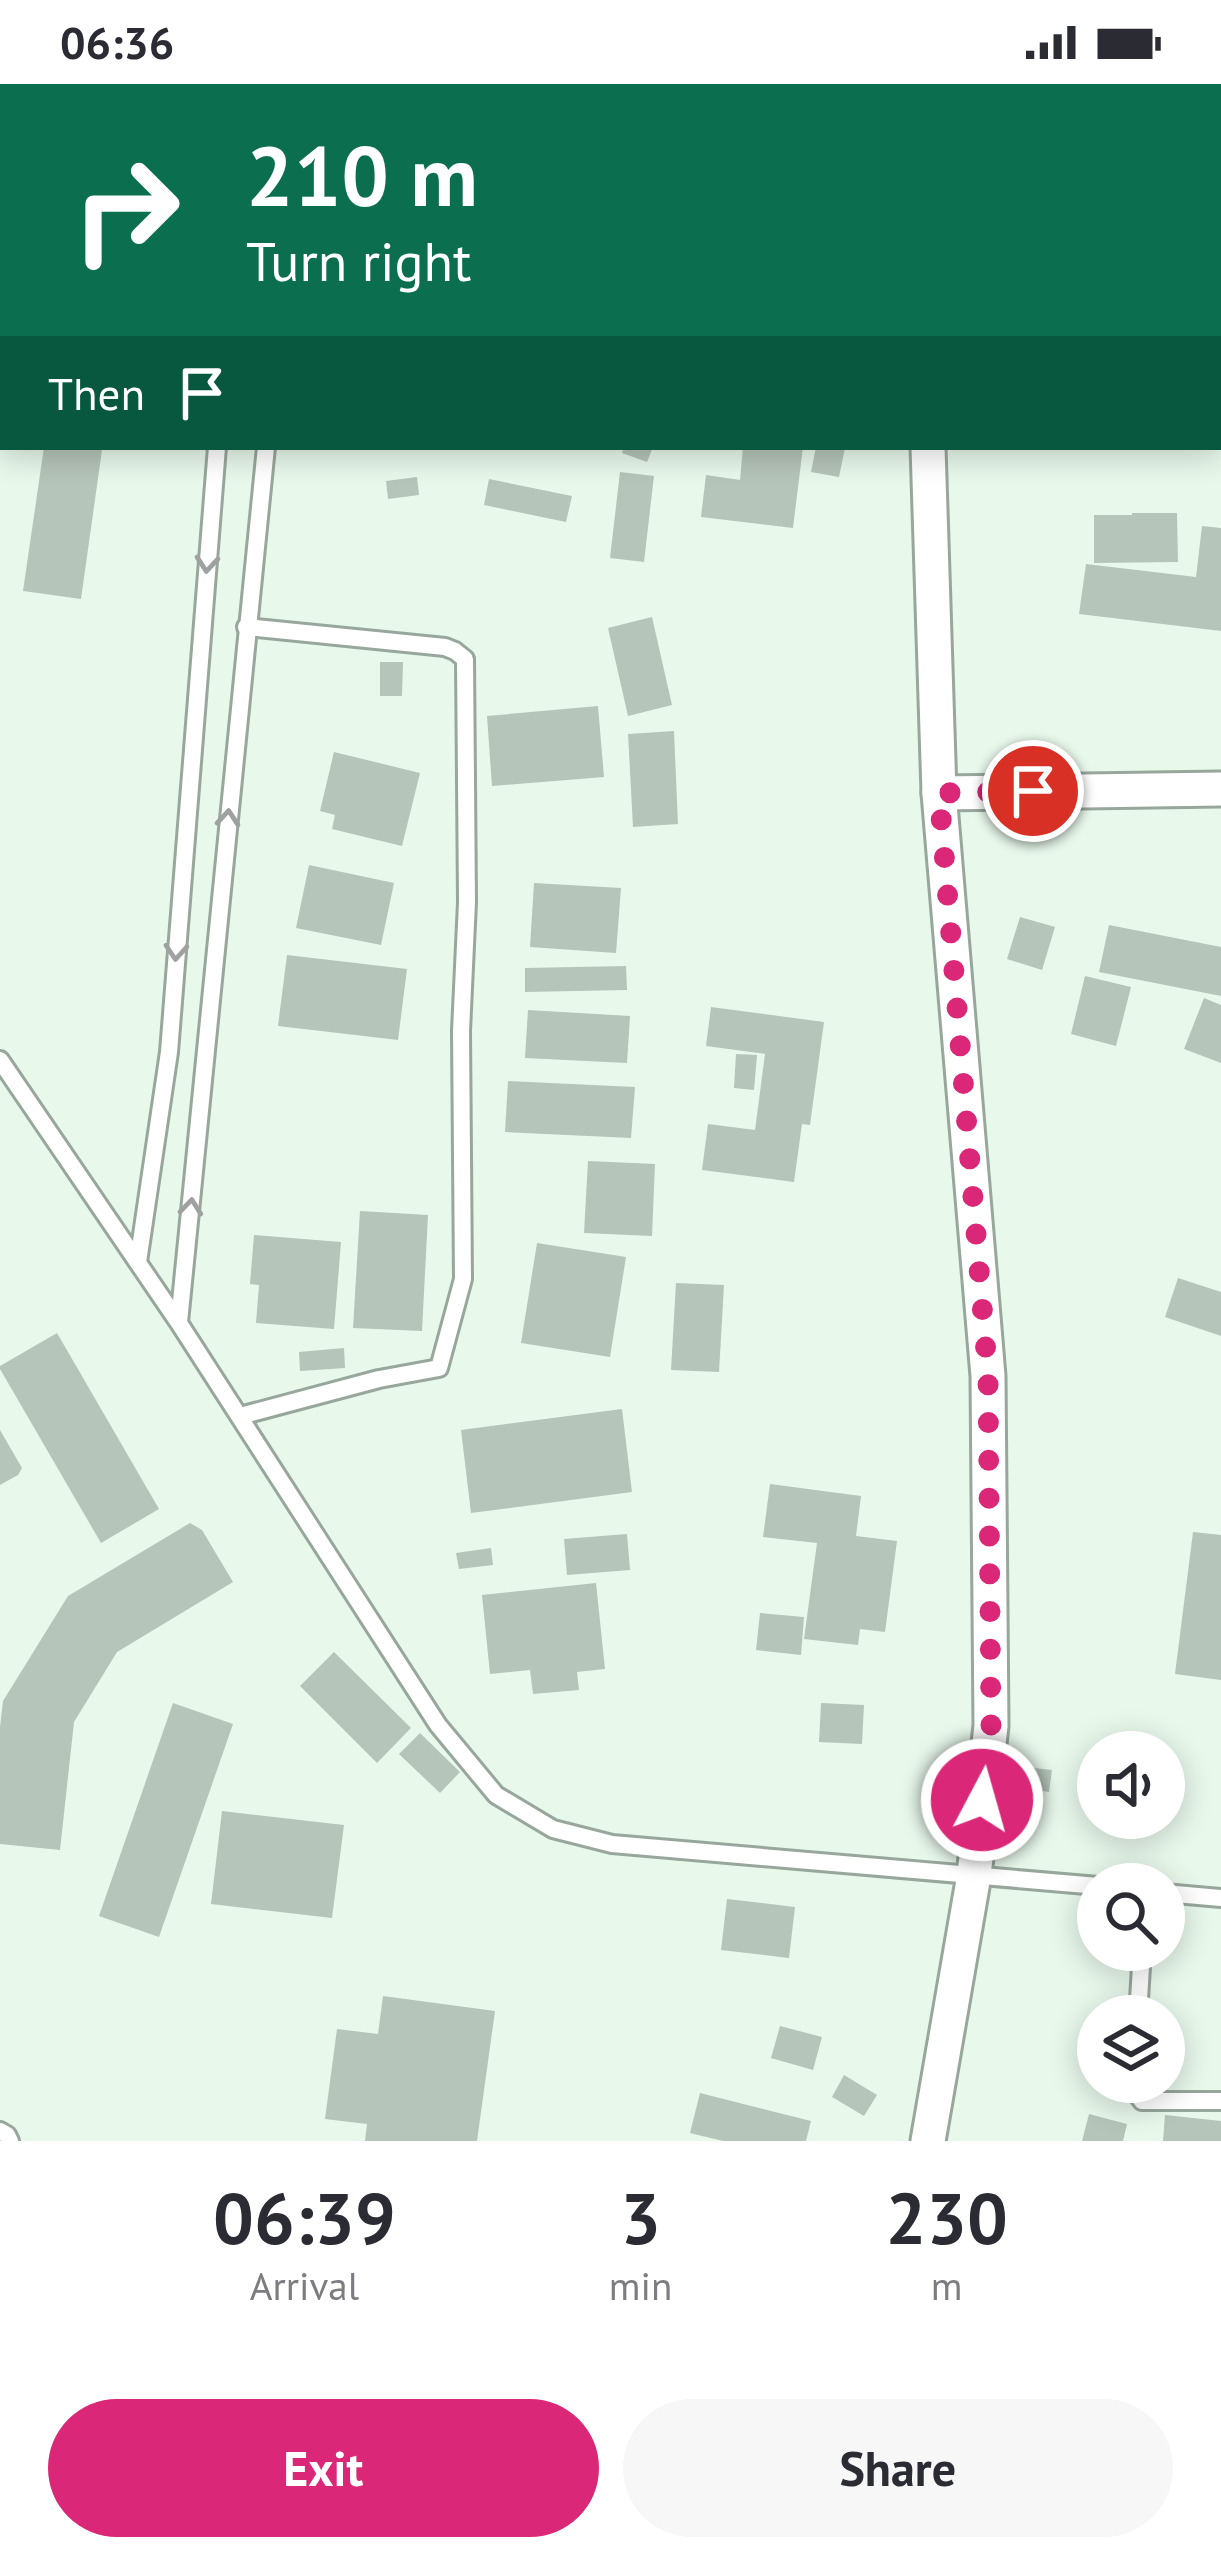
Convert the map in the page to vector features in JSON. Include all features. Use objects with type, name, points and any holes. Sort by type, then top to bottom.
[{"type":"street","points":[[928,450],[939,793],[988,1376],[991,1726],[974,1875],[928,2141]]},
{"type":"street","points":[[939,793],[1221,788]]},
{"type":"lane","points":[[138,1262],[169,1052],[217,450]]},
{"type":"lane","points":[[179,1323],[266,450]]},
{"type":"lane","points":[[240,1416],[440,1368],[464,1280],[465,659],[445,647],[247,627]]},
{"type":"lane","points":[[0,1060],[179,1323],[438,1725],[496,1795],[553,1829],[612,1844],[1077,1884]]},
{"type":"lane","points":[[1185,1895],[1221,1898]]},
{"type":"lane","points":[[1185,2102],[1221,2102]]},
{"type":"lane","points":[[0,2131],[10,2141]]},
{"type":"building","points":[[44,450],[102,450],[81,599],[23,591]]},
{"type":"building","points":[[623,450],[652,450],[647,462]]},
{"type":"building","points":[[743,450],[803,450],[793,528],[701,517],[706,475],[740,480]]},
{"type":"building","points":[[815,450],[845,450],[839,477],[811,472]]},
{"type":"building","points":[[620,472],[654,476],[644,562],[610,558]]},
{"type":"building","points":[[417,477],[419,495],[388,499],[386,481]]},
{"type":"building","points":[[489,479],[572,496],[566,522],[484,505]]},
{"type":"building","points":[[1177,513],[1178,562],[1094,563],[1094,515]]},
{"type":"building","points":[[1202,526],[1221,528],[1221,631],[1079,614],[1086,564],[1196,577]]},
{"type":"building","points":[[652,617],[672,705],[628,716],[608,628]]},
{"type":"building","points":[[380,662],[403,662],[402,696],[380,696]]},
{"type":"building","points":[[598,706],[604,777],[492,786],[487,716]]},
{"type":"building","points":[[674,731],[678,824],[633,827],[628,734]]},
{"type":"building","points":[[334,752],[420,773],[402,846],[332,829],[335,815],[320,811]]},
{"type":"building","points":[[309,865],[394,883],[381,945],[296,928]]},
{"type":"building","points":[[534,883],[621,888],[616,953],[530,947]]},
{"type":"building","points":[[1020,917],[1055,927],[1042,970],[1007,959]]},
{"type":"building","points":[[1109,925],[1221,947],[1221,996],[1099,972]]},
{"type":"building","points":[[287,955],[407,969],[398,1040],[278,1026]]},
{"type":"building","points":[[626,966],[627,990],[525,992],[525,968]]},
{"type":"building","points":[[1085,976],[1131,987],[1116,1046],[1071,1034]]},
{"type":"building","points":[[1204,998],[1221,1005],[1221,1063],[1184,1049]]},
{"type":"building","points":[[711,1007],[824,1022],[810,1125],[802,1124],[794,1182],[702,1170],[708,1124],[755,1130],[765,1054],[706,1046]]},
{"type":"building","points":[[528,1010],[630,1016],[627,1063],[525,1058]]},
{"type":"building","points":[[736,1054],[757,1055],[754,1090],[734,1088]]},
{"type":"building","points":[[508,1081],[635,1087],[631,1138],[505,1132]]},
{"type":"building","points":[[588,1161],[655,1164],[652,1236],[584,1233]]},
{"type":"building","points":[[360,1211],[428,1215],[422,1331],[353,1328]]},
{"type":"building","points":[[254,1235],[341,1242],[334,1329],[256,1323],[259,1285],[250,1284]]},
{"type":"building","points":[[537,1243],[626,1257],[610,1357],[521,1343]]},
{"type":"building","points":[[1178,1278],[1221,1292],[1221,1336],[1165,1317]]},
{"type":"building","points":[[676,1283],[724,1285],[719,1372],[671,1370]]},
{"type":"building","points":[[57,1333],[159,1509],[101,1543],[0,1369]]},
{"type":"building","points":[[344,1348],[345,1368],[300,1371],[299,1352]]},
{"type":"building","points":[[622,1409],[632,1492],[471,1513],[461,1430]]},
{"type":"building","points":[[0,1430],[22,1468],[0,1485]]},
{"type":"building","points":[[770,1484],[861,1496],[856,1536],[897,1541],[885,1632],[860,1629],[858,1645],[804,1639],[817,1543],[763,1537]]},
{"type":"building","points":[[190,1523],[202,1530],[233,1582],[117,1652],[74,1722],[60,1850],[0,1844],[3,1701],[68,1596]]},
{"type":"building","points":[[1193,1532],[1221,1535],[1221,1680],[1175,1674]]},
{"type":"building","points":[[627,1534],[630,1570],[567,1575],[564,1539]]},
{"type":"building","points":[[491,1548],[493,1565],[459,1569],[456,1553]]},
{"type":"building","points":[[596,1583],[605,1669],[577,1672],[579,1690],[533,1694],[530,1670],[490,1674],[482,1595]]},
{"type":"building","points":[[760,1613],[804,1617],[801,1655],[756,1650]]},
{"type":"building","points":[[334,1652],[411,1728],[377,1763],[300,1686]]},
{"type":"building","points":[[173,1703],[233,1724],[159,1937],[99,1916]]},
{"type":"building","points":[[821,1703],[864,1705],[862,1744],[819,1742]]},
{"type":"building","points":[[420,1733],[460,1772],[440,1793],[399,1754]]},
{"type":"building","points":[[1016,1766],[1052,1770],[1049,1792],[1013,1787]]},
{"type":"building","points":[[222,1811],[344,1825],[332,1918],[211,1904]]},
{"type":"building","points":[[727,1899],[795,1907],[789,1958],[721,1950]]},
{"type":"building","points":[[383,1996],[495,2011],[477,2141],[365,2141],[367,2124],[325,2119],[337,2029],[378,2034]]},
{"type":"building","points":[[780,2026],[822,2037],[813,2070],[771,2058]]},
{"type":"building","points":[[844,2075],[877,2095],[864,2116],[832,2097]]},
{"type":"building","points":[[700,2093],[811,2121],[806,2141],[723,2141],[690,2133]]},
{"type":"building","points":[[1089,2114],[1127,2124],[1123,2141],[1082,2141]]},
{"type":"building","points":[[1165,2115],[1221,2121],[1221,2141],[1163,2141]]},
{"type":"route","points":[[982,1800],[991,1726],[988,1376],[939,793],[1033,791]]}]
